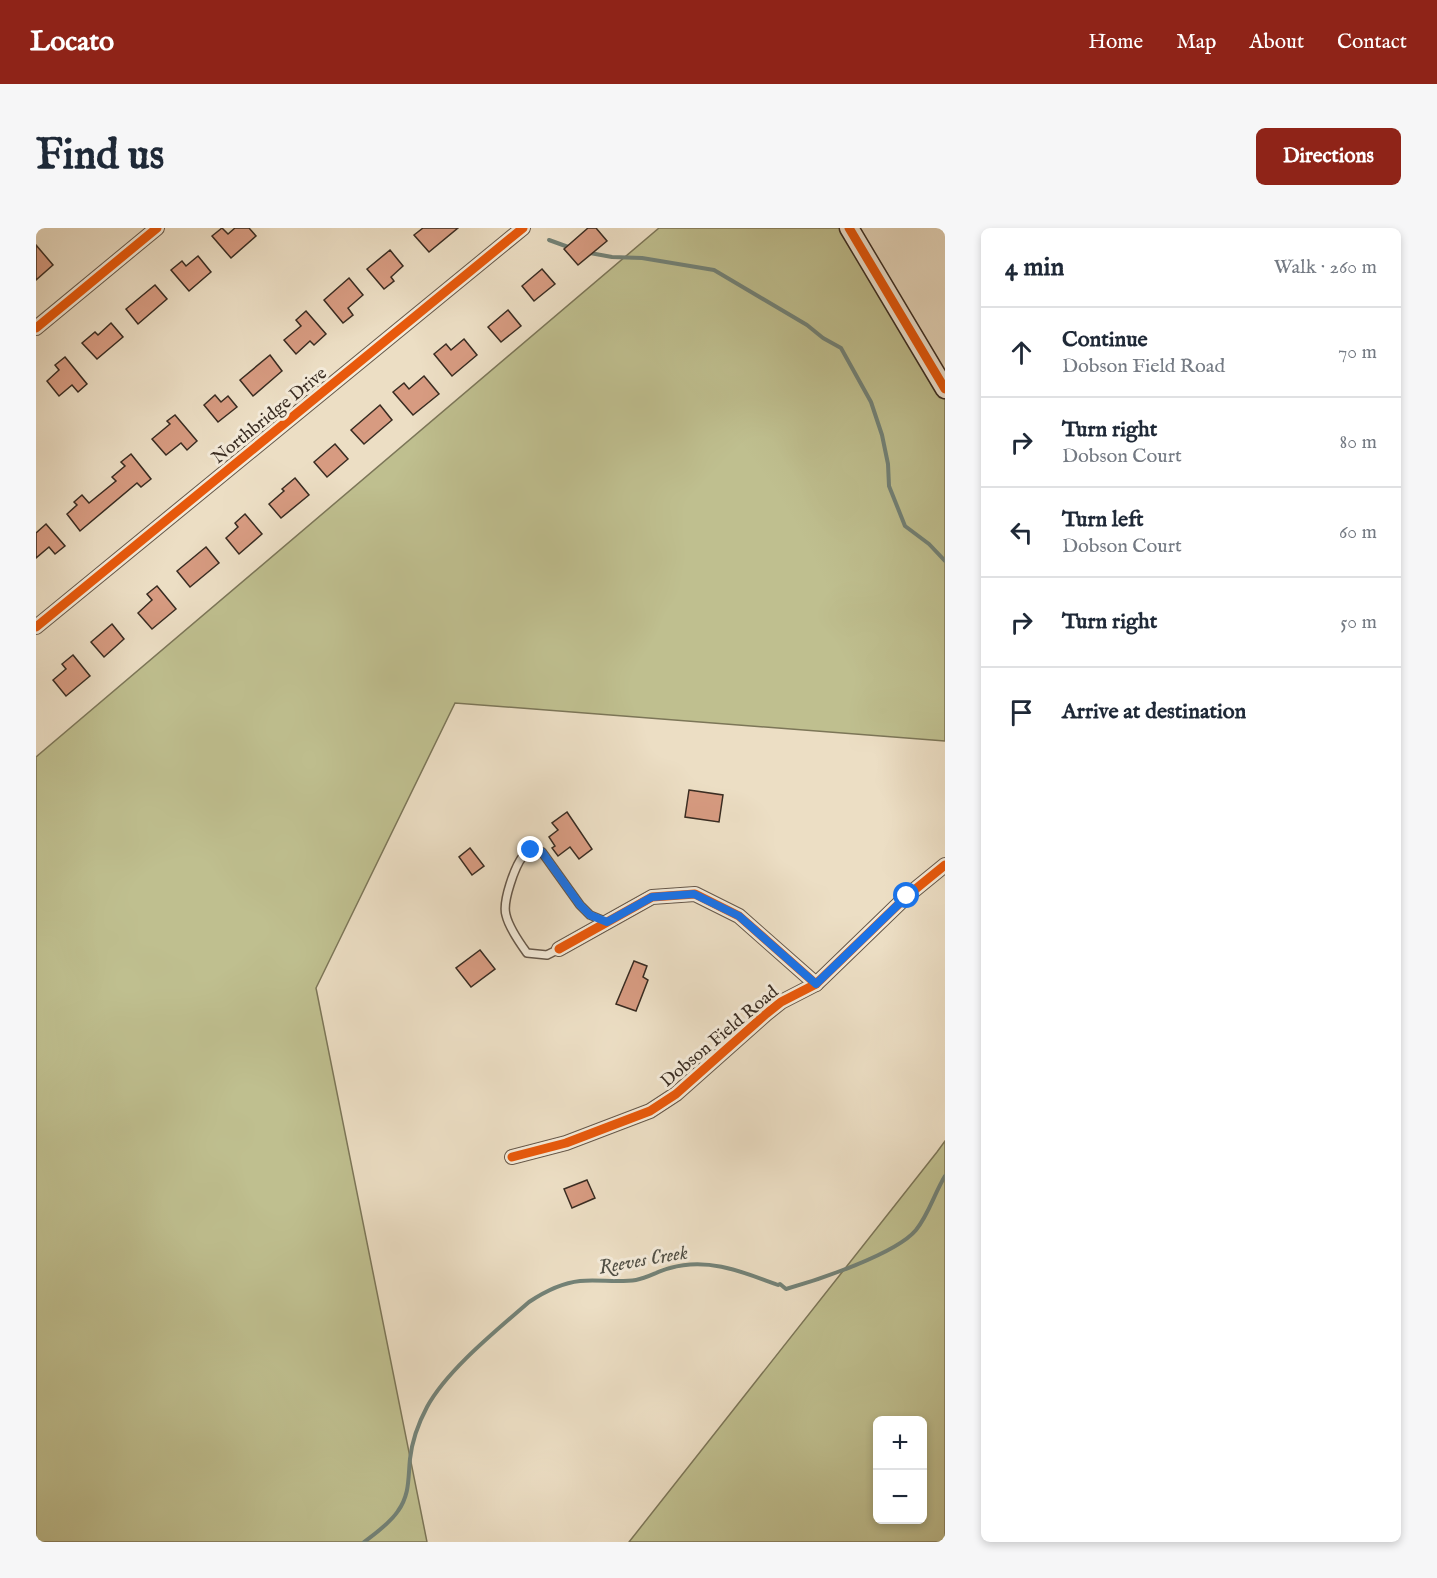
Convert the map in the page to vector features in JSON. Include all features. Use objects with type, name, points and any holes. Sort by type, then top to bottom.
[{"type":"street","points":[[36,328],[157,228]]},
{"type":"street","points":[[849,228],[943,381]]},
{"type":"street","name":"Northbridge Drive","points":[[36,627],[519,229]]},
{"type":"street","name":"Dobson Field Road","points":[[512,1157],[555,1147],[650,1111],[672,1097],[781,1002],[816,984],[907,896],[945,865]]},
{"type":"street","points":[[559,949],[652,897],[694,894],[739,916],[816,984]]},
{"type":"lane","points":[[559,949],[547,956],[527,953],[506,915],[504,904],[512,879],[524,855],[531,850],[542,852],[580,905],[590,915],[607,922]]},
{"type":"green space","points":[[659,228],[846,228],[945,399],[945,741],[455,703],[316,988],[427,1542],[36,1542],[36,757]]},
{"type":"green space","points":[[945,1141],[945,1542],[629,1542],[937,1152]]},
{"type":"building","points":[[222,228],[228,234],[235,228],[249,228],[256,236],[231,258],[212,236]]},
{"type":"building","points":[[423,228],[458,228],[429,252],[414,235]]},
{"type":"building","points":[[588,228],[596,228],[607,241],[578,265],[564,249]]},
{"type":"building","points":[[36,245],[53,265],[36,280]]},
{"type":"building","points":[[390,250],[403,266],[391,277],[394,281],[384,289],[367,269]]},
{"type":"building","points":[[198,256],[211,272],[189,291],[171,270],[182,261],[186,266]]},
{"type":"building","points":[[542,269],[555,284],[534,301],[522,286]]},
{"type":"building","points":[[349,278],[363,295],[348,308],[353,315],[343,323],[324,300]]},
{"type":"building","points":[[155,285],[167,299],[138,324],[126,309]]},
{"type":"building","points":[[508,310],[521,326],[501,342],[488,327]]},
{"type":"building","points":[[306,311],[326,334],[314,345],[310,341],[296,354],[284,340],[301,326],[296,320]]},
{"type":"building","points":[[111,323],[123,337],[97,359],[82,343],[95,332],[98,335]]},
{"type":"building","points":[[464,339],[477,355],[452,376],[434,354],[446,344],[451,350]]},
{"type":"building","points":[[270,355],[282,371],[253,396],[240,380]]},
{"type":"building","points":[[65,357],[87,384],[78,392],[72,385],[59,396],[47,381],[59,370],[55,365]]},
{"type":"building","points":[[424,376],[439,394],[413,415],[393,392],[404,383],[409,389]]},
{"type":"building","points":[[215,395],[221,402],[228,396],[237,407],[218,422],[204,405]]},
{"type":"building","points":[[380,405],[392,420],[364,444],[351,430]]},
{"type":"building","points":[[175,415],[197,441],[187,450],[181,443],[166,455],[152,439],[170,424],[167,421]]},
{"type":"building","points":[[335,444],[348,459],[327,477],[314,462]]},
{"type":"building","points":[[131,454],[151,479],[141,487],[137,483],[80,531],[67,514],[77,505],[74,502],[82,495],[89,503],[116,481],[112,477],[125,466],[121,462]]},
{"type":"building","points":[[295,478],[309,495],[281,518],[269,504]]},
{"type":"building","points":[[245,514],[262,534],[239,554],[226,538],[238,527],[235,523]]},
{"type":"building","points":[[46,524],[65,546],[55,554],[49,547],[36,558],[36,533]]},
{"type":"building","points":[[206,547],[219,563],[190,587],[177,571]]},
{"type":"building","points":[[157,586],[176,609],[152,629],[138,613],[152,600],[147,594]]},
{"type":"building","points":[[112,624],[124,639],[104,657],[91,642]]},
{"type":"building","points":[[73,655],[90,676],[66,696],[53,680],[66,669],[62,664]]},
{"type":"building","points":[[689,790],[723,795],[719,822],[685,817]]},
{"type":"building","points":[[567,812],[592,849],[579,859],[570,847],[558,856],[552,848],[555,846],[549,837],[558,830],[552,823]]},
{"type":"building","points":[[470,848],[484,866],[472,875],[459,857]]},
{"type":"building","points":[[480,950],[495,969],[471,987],[456,968]]},
{"type":"building","points":[[634,961],[647,966],[643,977],[648,980],[636,1011],[616,1004]]},
{"type":"building","points":[[587,1180],[595,1198],[572,1208],[564,1189]]},
{"type":"waterway","points":[[549,240],[571,248]]},
{"type":"waterway","points":[[590,253],[612,257],[642,258],[714,270],[807,325],[823,338],[841,348],[871,402],[882,435],[888,464],[889,486],[905,526],[929,544],[945,561]]},
{"type":"waterway","name":"Reeves Creek","points":[[364,1542],[387,1524],[402,1505],[408,1486],[414,1439],[424,1413],[436,1393],[474,1351],[535,1298],[553,1288],[573,1282],[636,1280],[670,1268],[698,1264],[738,1271],[780,1284],[786,1289],[800,1285],[875,1257],[906,1239],[921,1224],[945,1176]]},
{"type":"cycle path","points":[[36,328],[157,228]]},
{"type":"cycle path","points":[[36,627],[523,228]]},
{"type":"cycle path","points":[[849,228],[945,389]]},
{"type":"cycle path","points":[[512,1157],[566,1143],[650,1111],[676,1094],[781,1002],[816,984],[907,896],[945,865]]},
{"type":"cycle path","points":[[559,949],[652,897],[695,894],[739,916],[816,984]]},
{"type":"route","points":[[531,850],[542,852],[580,905],[590,915],[607,922],[652,897],[694,894],[739,916],[816,984],[907,896]]}]
